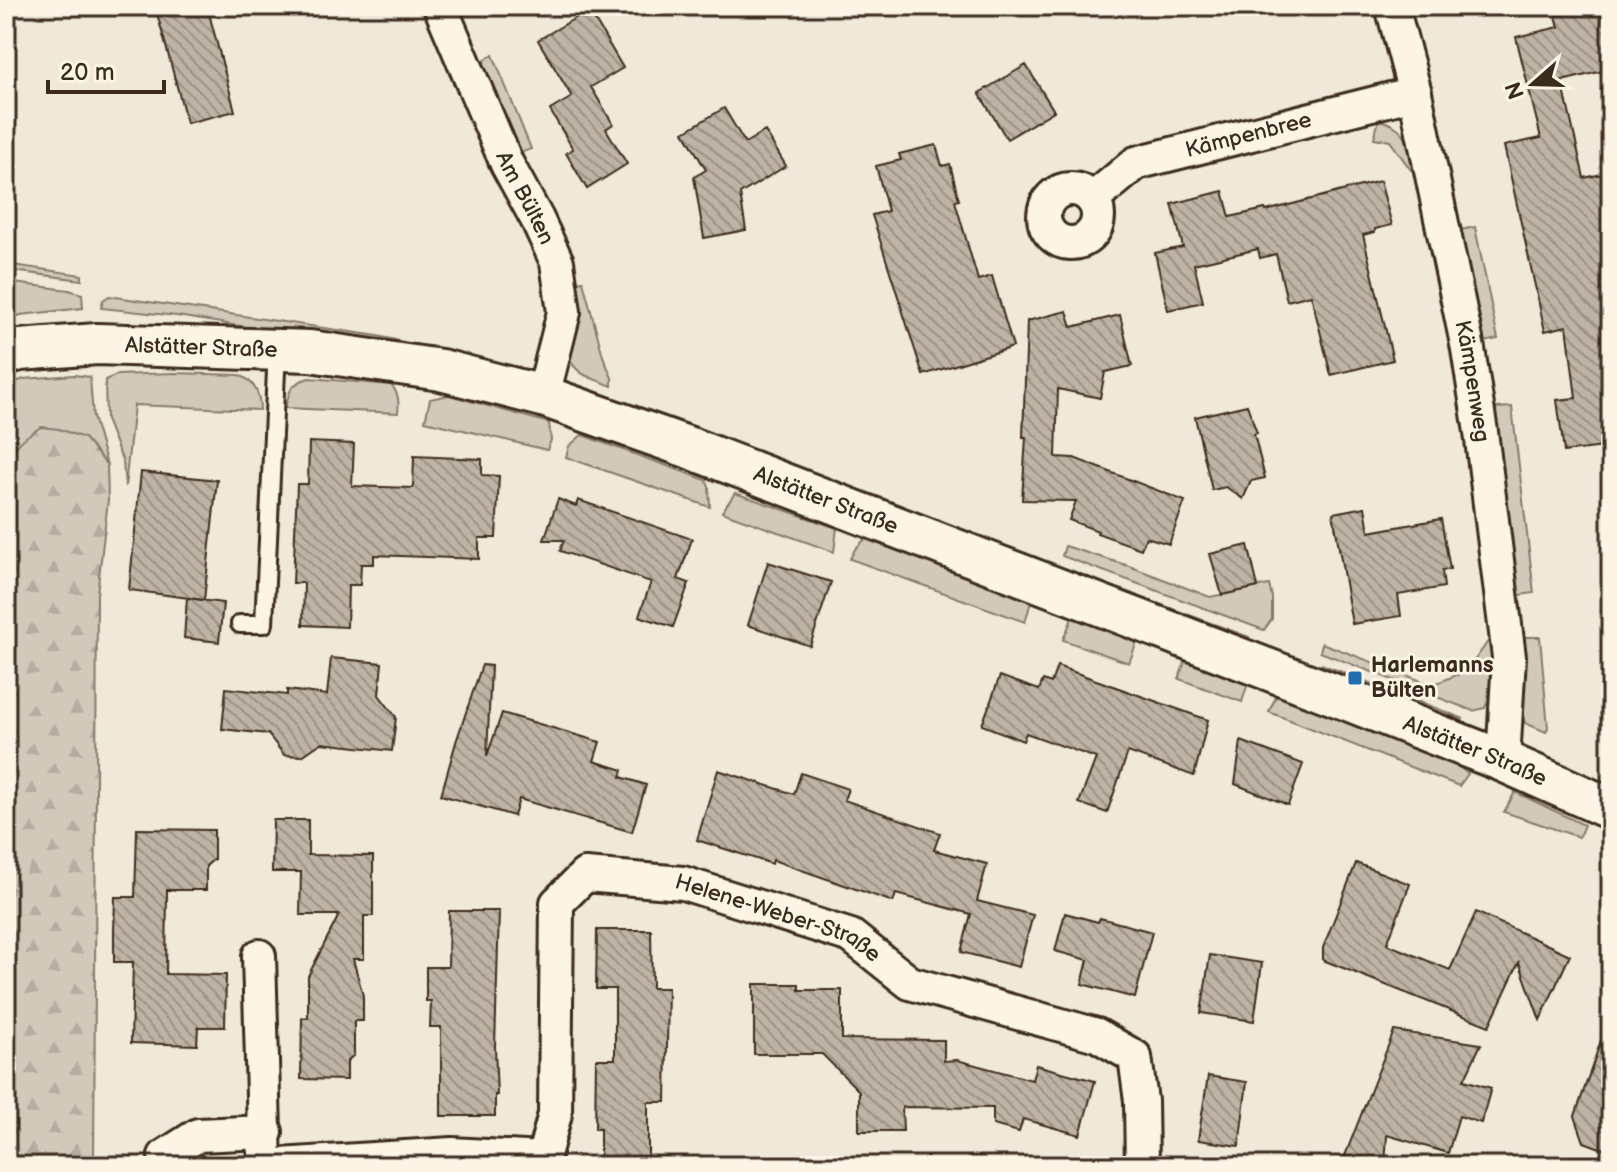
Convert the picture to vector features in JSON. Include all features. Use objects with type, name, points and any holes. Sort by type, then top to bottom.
[{"type":"street","name":"Am Bülten","points":[[440,6],[507,164],[557,262],[564,312],[543,396]]},
{"type":"street","name":"Kämpenweg","points":[[1392,6],[1415,93],[1468,349],[1483,447],[1509,657],[1503,761]]},
{"type":"street","name":"Kämpenbree","points":[[1093,199],[1136,163],[1415,93]]},
{"type":"street","name":"Alstätter Straße","points":[[6,354],[20,350],[97,344],[310,351],[441,370],[543,396],[690,448],[1503,761],[1611,809]]},
{"type":"street","name":"Helene-Weber-Straße","points":[[259,956],[265,1166],[452,1154],[543,1162],[555,1114],[557,903],[585,875],[683,883],[851,936],[910,983],[1097,1035],[1135,1057],[1141,1101],[1142,1166]]},
{"type":"street","points":[[178,1166],[165,1156],[198,1135],[266,1132]]},
{"type":"lane","points":[[240,624],[264,624],[277,350]]},
{"type":"green space","points":[[493,55],[531,149],[523,152],[517,148],[484,71],[483,64]]},
{"type":"green space","points":[[1379,120],[1396,127],[1405,137],[1415,169],[1411,170],[1390,141],[1374,138]]},
{"type":"green space","points":[[1475,227],[1498,339],[1478,343],[1455,231]]},
{"type":"green space","points":[[6,264],[82,275],[82,280],[6,270]]},
{"type":"green space","points":[[583,281],[612,386],[581,373],[568,357],[576,282]]},
{"type":"green space","points":[[6,282],[82,294],[83,308],[6,319]]},
{"type":"green space","points":[[109,296],[378,336],[499,364],[497,367],[177,316],[101,308],[103,300]]},
{"type":"green space","points":[[74,375],[90,377],[93,417],[107,465],[84,438],[12,453],[6,470],[6,385],[24,379]]},
{"type":"green space","points":[[117,375],[239,375],[256,389],[260,410],[134,405],[125,487],[123,462],[106,420],[105,380]]},
{"type":"green space","points":[[309,378],[391,385],[398,398],[398,413],[285,408],[292,388]]},
{"type":"green space","points":[[449,395],[549,423],[551,440],[547,450],[425,421],[430,399]]},
{"type":"green space","points":[[1512,407],[1534,593],[1520,595],[1513,588],[1490,419],[1497,408]]},
{"type":"green space","points":[[41,427],[59,429],[84,438],[107,465],[108,500],[97,594],[94,1166],[10,1166],[6,470],[18,444]]},
{"type":"green space","points":[[582,435],[706,480],[710,507],[566,457],[569,446]]},
{"type":"green space","points":[[735,493],[837,528],[834,552],[722,512]]},
{"type":"green space","points":[[865,539],[1032,599],[1025,622],[850,559]]},
{"type":"green space","points":[[1065,546],[1210,597],[1269,585],[1272,619],[1264,630],[1062,556]]},
{"type":"green space","points":[[1067,570],[1249,637],[1249,641],[1065,574]]},
{"type":"green space","points":[[1073,616],[1138,639],[1129,663],[1063,640]]},
{"type":"green space","points":[[1525,637],[1540,637],[1546,732],[1525,723],[1520,709]]},
{"type":"green space","points":[[1489,640],[1496,661],[1493,689],[1485,708],[1473,711],[1320,652],[1322,643],[1432,685],[1467,671]]},
{"type":"green space","points":[[1186,658],[1249,680],[1242,702],[1179,679]]},
{"type":"green space","points":[[1321,664],[1464,719],[1436,713],[1328,672]]},
{"type":"green space","points":[[1278,692],[1450,760],[1468,774],[1459,786],[1269,712]]},
{"type":"green space","points":[[1515,792],[1584,825],[1579,837],[1504,812]]},
{"type":"building","points":[[155,6],[207,6],[235,111],[187,123]]},
{"type":"building","points":[[1597,6],[1611,6],[1611,69],[1562,81],[1584,178],[1611,172],[1611,446],[1564,452],[1557,400],[1576,398],[1567,326],[1545,331],[1504,146],[1541,138],[1516,37],[1559,27],[1556,16]]},
{"type":"building","points":[[589,10],[623,68],[591,87],[613,124],[606,129],[627,164],[587,189],[566,153],[573,149],[550,110],[572,97],[538,40]]},
{"type":"building","points":[[1026,65],[1054,111],[1007,139],[979,93]]},
{"type":"building","points":[[724,108],[745,143],[765,131],[786,166],[740,194],[746,230],[704,238],[694,177],[706,170],[684,132]]},
{"type":"building","points":[[936,145],[942,166],[950,164],[959,200],[955,201],[978,280],[992,276],[1013,347],[923,375],[872,215],[888,211],[876,166],[901,160],[899,154]]},
{"type":"building","points":[[1380,181],[1392,225],[1363,235],[1393,360],[1331,375],[1311,295],[1287,301],[1276,254],[1260,258],[1258,249],[1194,264],[1203,302],[1168,310],[1155,253],[1183,247],[1172,204],[1223,191],[1230,217],[1266,211]]},
{"type":"building","points":[[1067,311],[1072,327],[1120,315],[1132,366],[1105,372],[1100,398],[1058,389],[1056,457],[1074,458],[1185,501],[1169,544],[1146,537],[1141,549],[1097,533],[1069,520],[1076,501],[1022,500],[1027,321]]},
{"type":"building","points":[[1247,405],[1257,433],[1254,434],[1265,478],[1251,481],[1243,499],[1226,487],[1212,490],[1195,417]]},
{"type":"building","points":[[309,442],[354,444],[352,486],[413,488],[414,456],[482,459],[482,475],[499,476],[496,538],[479,538],[479,559],[374,555],[374,564],[361,564],[360,585],[348,585],[347,627],[303,625],[304,583],[293,583],[297,484],[308,484]]},
{"type":"building","points":[[141,472],[217,480],[204,600],[129,590]]},
{"type":"building","points":[[558,499],[576,506],[578,500],[692,539],[678,579],[689,583],[673,627],[639,616],[651,582],[560,551],[564,540],[544,540]]},
{"type":"building","points":[[1365,507],[1369,532],[1441,519],[1450,569],[1442,571],[1444,587],[1398,595],[1401,616],[1352,624],[1333,513]]},
{"type":"building","points":[[1248,545],[1258,587],[1222,595],[1210,554]]},
{"type":"building","points":[[768,562],[831,582],[810,646],[748,625]]},
{"type":"building","points":[[187,598],[223,603],[219,642],[184,638]]},
{"type":"building","points":[[331,658],[382,663],[379,695],[396,717],[392,751],[321,743],[302,756],[284,755],[268,734],[222,729],[226,688],[287,695],[287,690],[327,695]]},
{"type":"building","points":[[482,665],[491,666],[487,756],[502,713],[600,742],[594,761],[623,770],[621,777],[646,785],[632,832],[519,799],[514,816],[441,795]]},
{"type":"building","points":[[1057,666],[1208,720],[1194,776],[1128,752],[1107,813],[1079,803],[1096,758],[1026,733],[1023,741],[982,725],[1000,676],[1039,690],[1043,680],[1051,683]]},
{"type":"building","points":[[1241,741],[1303,764],[1288,805],[1235,784]]},
{"type":"building","points":[[718,770],[794,794],[801,773],[848,789],[844,800],[940,833],[934,850],[987,864],[977,901],[1033,915],[1019,967],[961,952],[971,914],[896,894],[893,902],[773,860],[772,864],[697,840]]},
{"type":"building","points":[[273,820],[308,820],[308,855],[373,856],[373,916],[364,916],[364,959],[353,959],[363,996],[363,1021],[354,1021],[354,1055],[347,1061],[347,1080],[301,1079],[302,1018],[308,1018],[308,976],[339,915],[300,915],[301,872],[272,872]]},
{"type":"building","points":[[137,829],[214,830],[214,859],[206,866],[206,890],[167,890],[166,974],[226,975],[225,1027],[198,1027],[197,1045],[131,1043],[133,962],[114,962],[114,932],[115,897],[135,897]]},
{"type":"building","points":[[1356,863],[1410,884],[1387,944],[1450,970],[1476,912],[1570,955],[1540,1020],[1519,962],[1489,1026],[1323,960],[1323,948]]},
{"type":"building","points":[[449,911],[499,911],[495,1116],[441,1116],[441,1027],[430,1027],[431,1001],[426,1001],[426,967],[448,967]]},
{"type":"building","points":[[1065,913],[1098,922],[1100,918],[1152,932],[1135,998],[1082,984],[1088,960],[1055,951]]},
{"type":"building","points":[[597,930],[651,930],[652,988],[668,988],[666,1102],[648,1102],[648,1166],[600,1166],[600,1129],[595,1129],[596,1059],[615,1059],[615,989],[596,989]]},
{"type":"building","points":[[1210,955],[1262,963],[1254,1021],[1201,1013]]},
{"type":"building","points":[[754,984],[799,984],[799,990],[842,990],[842,1039],[944,1040],[944,1061],[957,1060],[1032,1080],[1036,1065],[1095,1081],[1080,1135],[1023,1119],[1019,1132],[993,1125],[993,1108],[902,1107],[903,1131],[859,1131],[859,1091],[822,1054],[754,1054]]},
{"type":"building","points":[[1606,1026],[1611,1026],[1611,1152],[1584,1142],[1575,1116]]},
{"type":"building","points":[[1394,1031],[1481,1044],[1464,1080],[1491,1088],[1481,1123],[1459,1116],[1448,1153],[1387,1135],[1385,1166],[1341,1166]]},
{"type":"building","points":[[1208,1076],[1247,1082],[1239,1146],[1198,1140]]},
{"type":"place","name":"Harlemanns Bülten","points":[[1355,678]]}]
